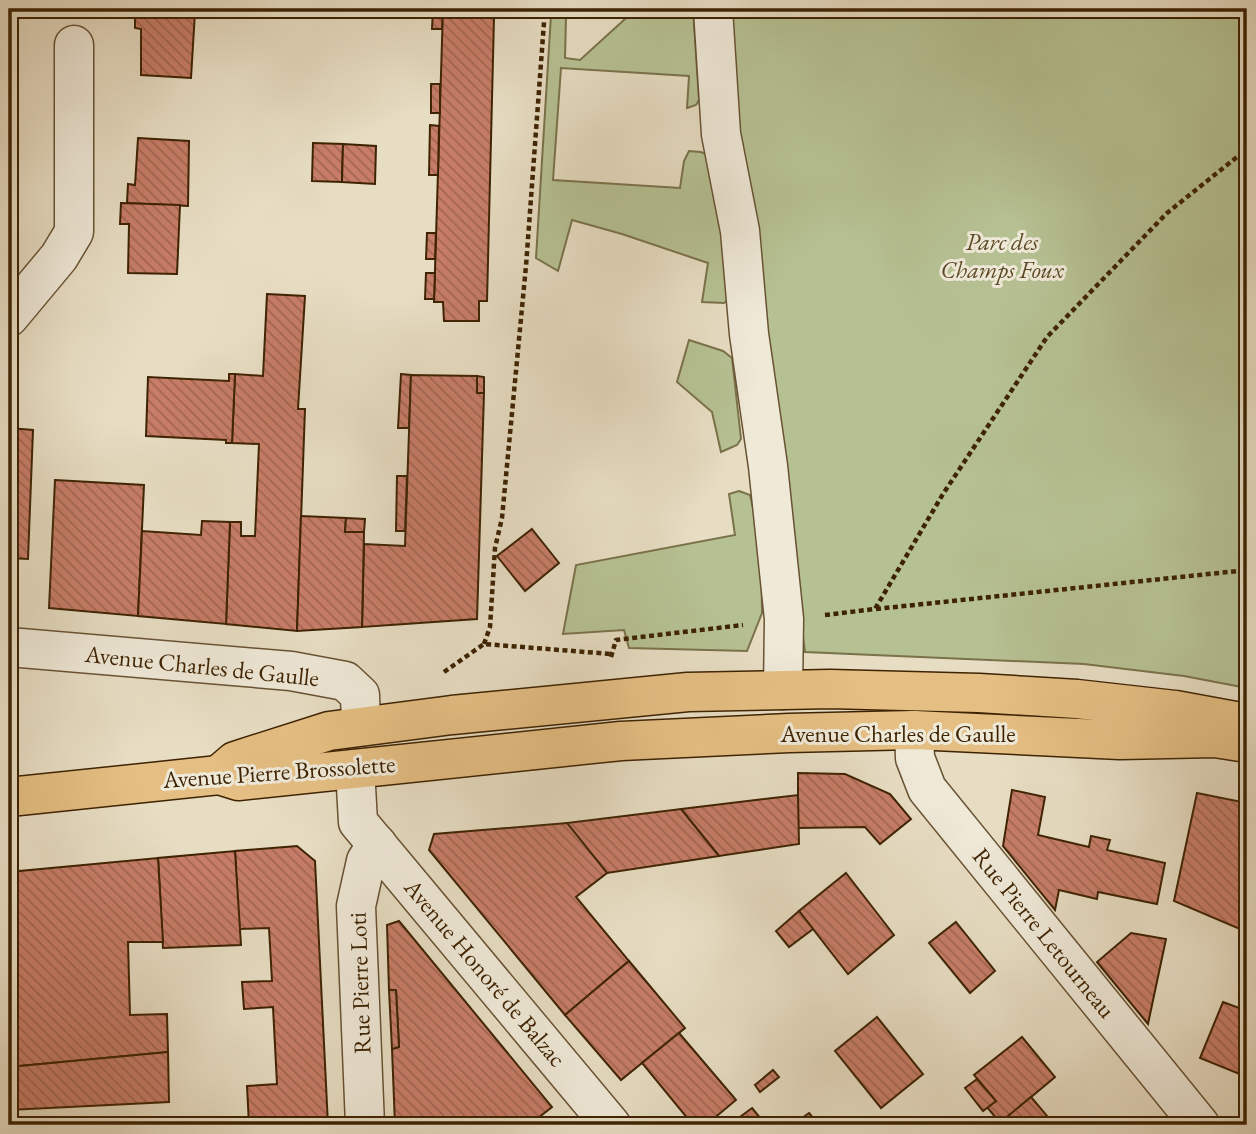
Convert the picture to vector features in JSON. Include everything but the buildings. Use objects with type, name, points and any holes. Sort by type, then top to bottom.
[{"type":"main road","points":[[677,738],[727,714],[771,710],[781,701],[783,690]]},
{"type":"main road","points":[[219,775],[235,761],[329,731],[688,692],[952,692],[1067,698],[1175,710],[1247,723]]},
{"type":"main road","points":[[914,730],[917,721],[925,715],[1041,713],[1067,698]]},
{"type":"main road","points":[[355,769],[361,726]]},
{"type":"main road","name":"Avenue Charles de Gaulle","points":[[549,748],[677,738],[914,730],[1120,740],[1215,738],[1247,743]]},
{"type":"main road","name":"Avenue Pierre Brossolette","points":[[9,797],[219,775],[238,781],[549,748]]},
{"type":"street","points":[[713,9],[721,134],[740,231],[749,334],[768,466],[784,620],[783,690]]},
{"type":"street","points":[[9,317],[59,257],[74,232],[74,45]]},
{"type":"street","name":"Avenue Charles de Gaulle","points":[[9,648],[291,671],[345,681],[360,695],[361,726]]},
{"type":"street","name":"Rue Pierre Letourneau","points":[[914,730],[915,758],[927,789],[1200,1125]]},
{"type":"street","name":"Rue Pierre Loti","points":[[355,769],[368,833],[366,861],[356,906],[365,1125]]},
{"type":"street","name":"Avenue Honoré de Balzac","points":[[368,833],[611,1125]]},
{"type":"path","points":[[484,643],[490,628],[495,548],[502,518],[526,266],[545,9]]},
{"type":"path","points":[[875,609],[943,494],[1047,337],[1167,213],[1247,149]]},
{"type":"path","points":[[616,698],[611,654],[616,640],[875,609],[1247,570]]},
{"type":"green space","points":[[636,9],[693,9],[699,100],[696,105],[687,108],[689,76],[561,68],[553,180],[680,188],[684,161],[689,151],[710,156],[723,227],[728,300],[724,303],[702,302],[708,263],[572,220],[558,271],[536,258],[551,15],[566,17],[565,58],[580,60]]},
{"type":"green space","name":"Parc des Champs Foux","points":[[730,9],[1247,9],[1247,688],[1184,676],[1084,664],[805,652],[730,72]]},
{"type":"green space","points":[[689,340],[723,351],[732,358],[741,439],[737,445],[721,452],[712,412],[677,382]]},
{"type":"green space","points":[[739,491],[750,495],[761,542],[762,613],[747,651],[629,648],[624,630],[563,634],[576,565],[735,535],[729,494]]}]
